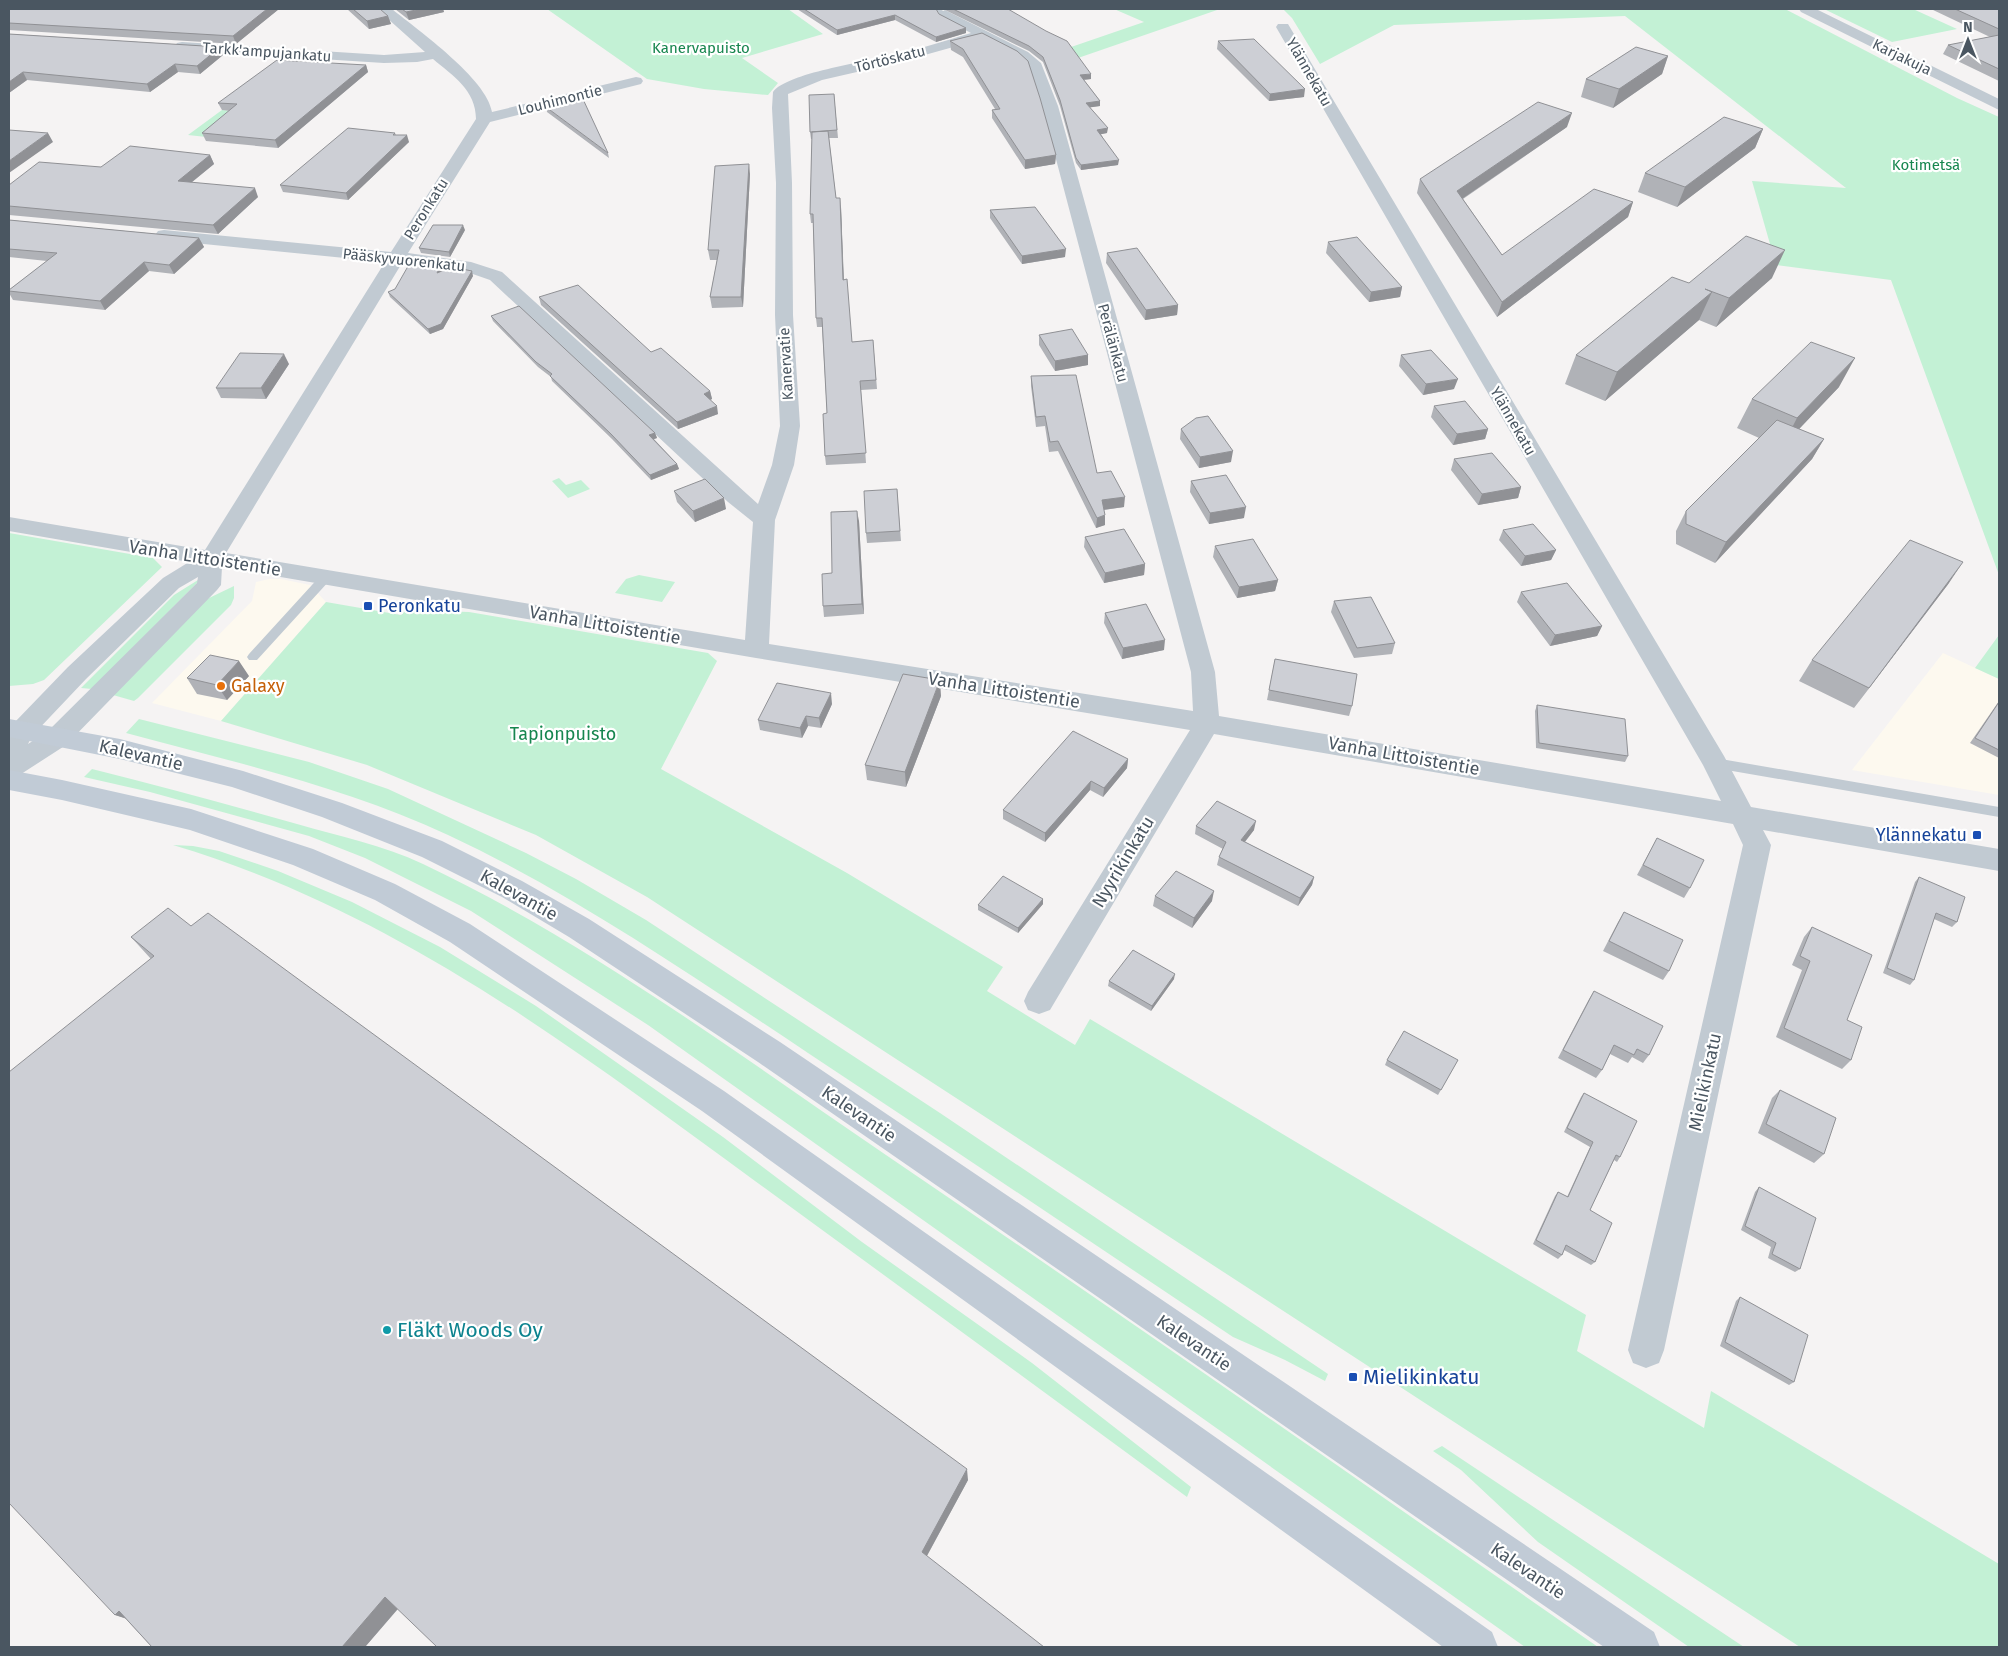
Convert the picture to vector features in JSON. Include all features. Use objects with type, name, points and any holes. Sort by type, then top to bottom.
[{"type":"main road","name":"Kalevantie","points":[[16,729],[120,749],[234,778],[332,810],[432,849],[512,889],[579,928],[769,1052],[1639,1647]]},
{"type":"main road","points":[[9,780],[62,790],[191,820],[302,857],[385,892],[460,933],[713,1101],[1477,1647]]},
{"type":"street","points":[[384,9],[466,79],[485,106],[484,119]]},
{"type":"street","name":"Karjakuja","points":[[1806,9],[1999,105]]},
{"type":"street","name":"Perälänkatu","points":[[940,11],[1023,55],[1036,66],[1050,106],[1203,672],[1207,723]]},
{"type":"street","name":"Ylännekatu","points":[[1283,27],[1715,763],[1742,816]]},
{"type":"street","name":"Törtöskatu","points":[[796,84],[984,34]]},
{"type":"street","name":"Tarkk'ampujankatu","points":[[167,45],[384,59],[417,58],[435,54]]},
{"type":"street","name":"Louhimontie","points":[[484,119],[636,81]]},
{"type":"street","name":"Kanervatie","points":[[756,650],[764,520],[784,465],[790,426],[784,315],[784,183],[780,108],[781,92],[796,84]]},
{"type":"street","name":"Peronkatu","points":[[9,769],[57,738],[209,586],[211,559],[484,119]]},
{"type":"street","name":"Pääskyvuorenkatu","points":[[146,234],[433,261],[471,267],[496,276],[736,497],[764,520]]},
{"type":"street","name":"Vanha Littoistentie","points":[[9,524],[756,650],[1207,723],[1999,860]]},
{"type":"street","name":"Peronkatu","points":[[9,755],[16,729],[171,583],[211,559]]},
{"type":"street","name":"Nyyrikinkatu","points":[[1038,1000],[1207,723]]},
{"type":"street","name":"Mielikinkatu","points":[[1646,1350],[1757,845],[1742,816]]},
{"type":"lane","points":[[253,657],[326,577]]},
{"type":"lane","points":[[1715,763],[1999,812]]},
{"type":"shaded area","points":[[281,579],[310,585],[326,602],[221,721],[152,703],[252,601],[256,582]]},
{"type":"shaded area","points":[[1943,653],[1999,679],[1999,795],[1852,770]]},
{"type":"green space","name":"Kanervapuisto","points":[[547,9],[788,9],[823,34],[742,58],[778,83],[768,95],[704,89],[647,79]]},
{"type":"green space","points":[[1114,9],[1220,9],[1049,68],[1042,57],[1144,22]]},
{"type":"green space","name":"Kotimetsä","points":[[1283,9],[1785,9],[1957,98],[1999,117],[1999,575],[1891,280],[1776,265],[1752,181],[1846,188],[1625,16],[1394,25],[1320,64],[1292,18]]},
{"type":"green space","points":[[1824,9],[1913,9],[1957,29],[1892,42]]},
{"type":"green space","points":[[222,110],[266,114],[234,140],[188,135]]},
{"type":"green space","points":[[559,478],[566,485],[581,480],[590,489],[568,498],[552,481]]},
{"type":"green space","points":[[9,533],[153,558],[162,567],[44,680],[33,684],[9,686]]},
{"type":"green space","points":[[639,575],[675,582],[662,602],[615,593],[626,579]]},
{"type":"green space","points":[[200,580],[92,689],[81,688],[174,595]]},
{"type":"green space","points":[[234,586],[234,598],[231,605],[138,698],[134,701],[113,695],[207,599]]},
{"type":"green space","name":"Tapionpuisto","points":[[326,602],[401,615],[406,610],[469,612],[708,653],[717,661],[661,769],[847,873],[1003,967],[987,991],[1075,1045],[1090,1019],[1586,1315],[1577,1351],[1704,1428],[1711,1391],[1999,1564],[1999,1647],[1800,1647],[647,897],[536,835],[367,765],[221,721]]},
{"type":"green space","points":[[1999,635],[1999,679],[1975,668]]},
{"type":"green space","points":[[139,719],[309,762],[388,789],[526,853],[576,879],[646,920],[940,1113],[1328,1374],[1325,1381],[1285,1360],[1233,1337],[632,937],[541,883],[448,835],[370,803],[248,765],[126,733]]},
{"type":"green space","points":[[92,769],[392,851],[423,864],[544,928],[660,1000],[1154,1338],[1598,1647],[1525,1647],[648,1025],[471,911],[365,858],[309,836],[150,792],[84,777]]},
{"type":"green space","points":[[173,845],[193,846],[219,851],[278,871],[352,902],[440,947],[536,1006],[723,1137],[862,1242],[1032,1363],[1191,1487],[1187,1497],[618,1081],[549,1033],[406,945],[331,906],[254,873]]},
{"type":"green space","points":[[1442,1446],[1744,1647],[1689,1647],[1538,1542],[1461,1470],[1433,1451]]},
{"type":"building","points":[[9,9],[267,9],[233,36],[9,23]]},
{"type":"building","points":[[353,9],[380,9],[388,16],[367,21]]},
{"type":"building","points":[[402,9],[421,9],[406,12]]},
{"type":"building","points":[[804,9],[936,9],[939,14],[966,28],[936,37],[895,15],[837,30]]},
{"type":"building","points":[[953,9],[1008,9],[1067,41],[1091,74],[1080,75],[1100,101],[1086,103],[1108,128],[1097,130],[1119,160],[1081,165],[1076,158],[1060,100],[1043,57],[1029,46]]},
{"type":"building","points":[[1955,9],[1999,9],[1999,29]]},
{"type":"building","points":[[982,33],[1017,51],[1028,61],[1056,155],[1025,160],[992,110],[1000,109],[963,49],[950,41]]},
{"type":"building","points":[[9,34],[220,47],[197,66],[175,64],[147,84],[23,72],[9,82]]},
{"type":"building","points":[[1999,35],[1999,69],[1948,45]]},
{"type":"building","points":[[1254,39],[1305,89],[1270,94],[1218,41]]},
{"type":"building","points":[[1636,47],[1668,56],[1619,89],[1586,79]]},
{"type":"building","points":[[277,60],[366,65],[275,140],[202,133],[237,104],[218,103]]},
{"type":"building","points":[[834,94],[837,130],[810,132],[809,95]]},
{"type":"building","points":[[582,97],[608,153],[546,107]]},
{"type":"building","points":[[1538,102],[1572,113],[1457,191],[1502,255],[1594,189],[1633,202],[1502,302],[1420,179]]},
{"type":"building","points":[[1724,117],[1763,129],[1685,187],[1645,173]]},
{"type":"building","points":[[348,128],[395,133],[393,135],[407,135],[346,193],[280,185]]},
{"type":"building","points":[[9,130],[48,133],[9,161]]},
{"type":"building","points":[[828,131],[836,198],[840,198],[843,280],[847,279],[852,342],[873,340],[876,380],[860,381],[866,453],[825,456],[823,414],[827,413],[822,318],[816,318],[813,214],[810,214],[812,132]]},
{"type":"building","points":[[130,146],[210,155],[178,181],[255,188],[213,225],[9,206],[9,185],[39,162],[101,167]]},
{"type":"building","points":[[749,164],[741,297],[710,297],[719,250],[708,250],[715,166]]},
{"type":"building","points":[[1035,207],[1066,249],[1022,256],[990,210]]},
{"type":"building","points":[[9,220],[199,238],[169,265],[144,262],[100,301],[9,291],[57,253],[9,249]]},
{"type":"building","points":[[433,225],[463,225],[449,252],[419,248]]},
{"type":"building","points":[[1746,236],[1785,250],[1729,298],[1705,289],[1712,292],[1617,372],[1576,355],[1672,277],[1689,283]]},
{"type":"building","points":[[1357,237],[1402,287],[1371,292],[1328,242]]},
{"type":"building","points":[[1137,248],[1178,305],[1146,310],[1107,253]]},
{"type":"building","points":[[411,261],[441,265],[437,273],[452,267],[472,271],[441,324],[428,329],[388,292],[395,289]]},
{"type":"building","points":[[578,285],[651,352],[661,348],[710,391],[704,394],[717,406],[677,422],[539,297]]},
{"type":"building","points":[[519,306],[655,433],[649,435],[677,464],[650,475],[611,434],[550,376],[552,374],[536,362],[491,316]]},
{"type":"building","points":[[1072,329],[1088,355],[1055,361],[1039,335]]},
{"type":"building","points":[[1811,342],[1855,358],[1797,418],[1752,399]]},
{"type":"building","points":[[1431,350],[1458,379],[1426,384],[1401,355]]},
{"type":"building","points":[[240,353],[284,354],[261,388],[216,388]]},
{"type":"building","points":[[1076,375],[1097,473],[1111,471],[1125,497],[1102,500],[1105,515],[1097,518],[1058,441],[1050,442],[1045,416],[1036,417],[1031,376]]},
{"type":"building","points":[[1465,401],[1488,429],[1457,434],[1434,406]]},
{"type":"building","points":[[1208,416],[1233,451],[1200,457],[1181,429],[1196,418]]},
{"type":"building","points":[[1777,420],[1824,439],[1726,542],[1686,524],[1686,511]]},
{"type":"building","points":[[1492,453],[1521,487],[1482,494],[1454,459]]},
{"type":"building","points":[[1226,475],[1246,507],[1210,513],[1191,481]]},
{"type":"building","points":[[705,479],[724,498],[693,511],[674,491]]},
{"type":"building","points":[[897,489],[900,531],[866,533],[864,491]]},
{"type":"building","points":[[857,511],[862,604],[823,606],[822,574],[832,573],[831,512]]},
{"type":"building","points":[[1533,524],[1556,550],[1525,556],[1503,530]]},
{"type":"building","points":[[1124,529],[1145,564],[1105,573],[1085,537]]},
{"type":"building","points":[[1253,539],[1278,580],[1239,587],[1215,546]]},
{"type":"building","points":[[1910,540],[1963,562],[1869,688],[1812,660]]},
{"type":"building","points":[[1567,583],[1602,626],[1555,635],[1521,592]]},
{"type":"building","points":[[1371,597],[1395,643],[1357,648],[1334,601]]},
{"type":"building","points":[[1146,604],[1165,640],[1123,648],[1105,613]]},
{"type":"building","points":[[210,655],[239,661],[217,685],[187,678]]},
{"type":"building","points":[[1275,659],[1357,674],[1352,706],[1269,690]]},
{"type":"building","points":[[903,674],[940,680],[905,772],[865,765]]},
{"type":"building","points":[[777,683],[831,693],[819,718],[806,716],[800,728],[758,720]]},
{"type":"building","points":[[1999,702],[1999,750],[1975,738]]},
{"type":"building","points":[[1537,705],[1625,719],[1628,756],[1539,743]]},
{"type":"building","points":[[1073,731],[1128,759],[1104,788],[1091,781],[1045,833],[1003,810]]},
{"type":"building","points":[[1217,801],[1256,821],[1241,840],[1314,877],[1300,898],[1219,857],[1226,842],[1196,826]]},
{"type":"building","points":[[1657,838],[1704,860],[1690,888],[1643,865]]},
{"type":"building","points":[[1176,871],[1214,891],[1194,918],[1155,896]]},
{"type":"building","points":[[1003,876],[1043,899],[1018,928],[978,905]]},
{"type":"building","points":[[1919,877],[1965,897],[1957,922],[1936,913],[1914,980],[1887,968]]},
{"type":"building","name":"Fläkt Woods Oy","points":[[168,908],[191,926],[208,913],[967,1469],[922,1552],[1044,1647],[437,1647],[385,1597],[342,1647],[152,1647],[119,1611],[115,1615],[9,1503],[9,1072],[154,956],[131,937]]},
{"type":"building","points":[[1624,912],[1683,940],[1669,971],[1609,941]]},
{"type":"building","points":[[1812,927],[1872,955],[1847,1020],[1862,1027],[1851,1060],[1784,1028],[1810,961],[1800,956]]},
{"type":"building","points":[[1133,950],[1175,974],[1152,1006],[1109,981]]},
{"type":"building","points":[[1594,991],[1663,1026],[1649,1055],[1637,1049],[1634,1055],[1614,1045],[1602,1070],[1563,1050]]},
{"type":"building","points":[[1404,1031],[1458,1060],[1441,1090],[1387,1060]]},
{"type":"building","points":[[1780,1090],[1836,1118],[1824,1154],[1766,1124]]},
{"type":"building","points":[[1584,1093],[1637,1121],[1620,1157],[1616,1155],[1590,1210],[1612,1223],[1595,1262],[1566,1245],[1562,1255],[1536,1240],[1558,1192],[1568,1197],[1593,1142],[1567,1128]]},
{"type":"building","points":[[1759,1187],[1816,1218],[1800,1269],[1772,1254],[1776,1243],[1745,1226]]},
{"type":"building","points":[[1740,1297],[1808,1335],[1794,1382],[1725,1342]]},
{"type":"place","name":"Peronkatu","points":[[368,606]]},
{"type":"place","name":"Galaxy","points":[[221,686]]},
{"type":"place","name":"Ylännekatu","points":[[1977,835]]},
{"type":"place","name":"Fläkt Woods Oy","points":[[387,1330]]},
{"type":"place","name":"Mielikinkatu","points":[[1353,1377]]}]
